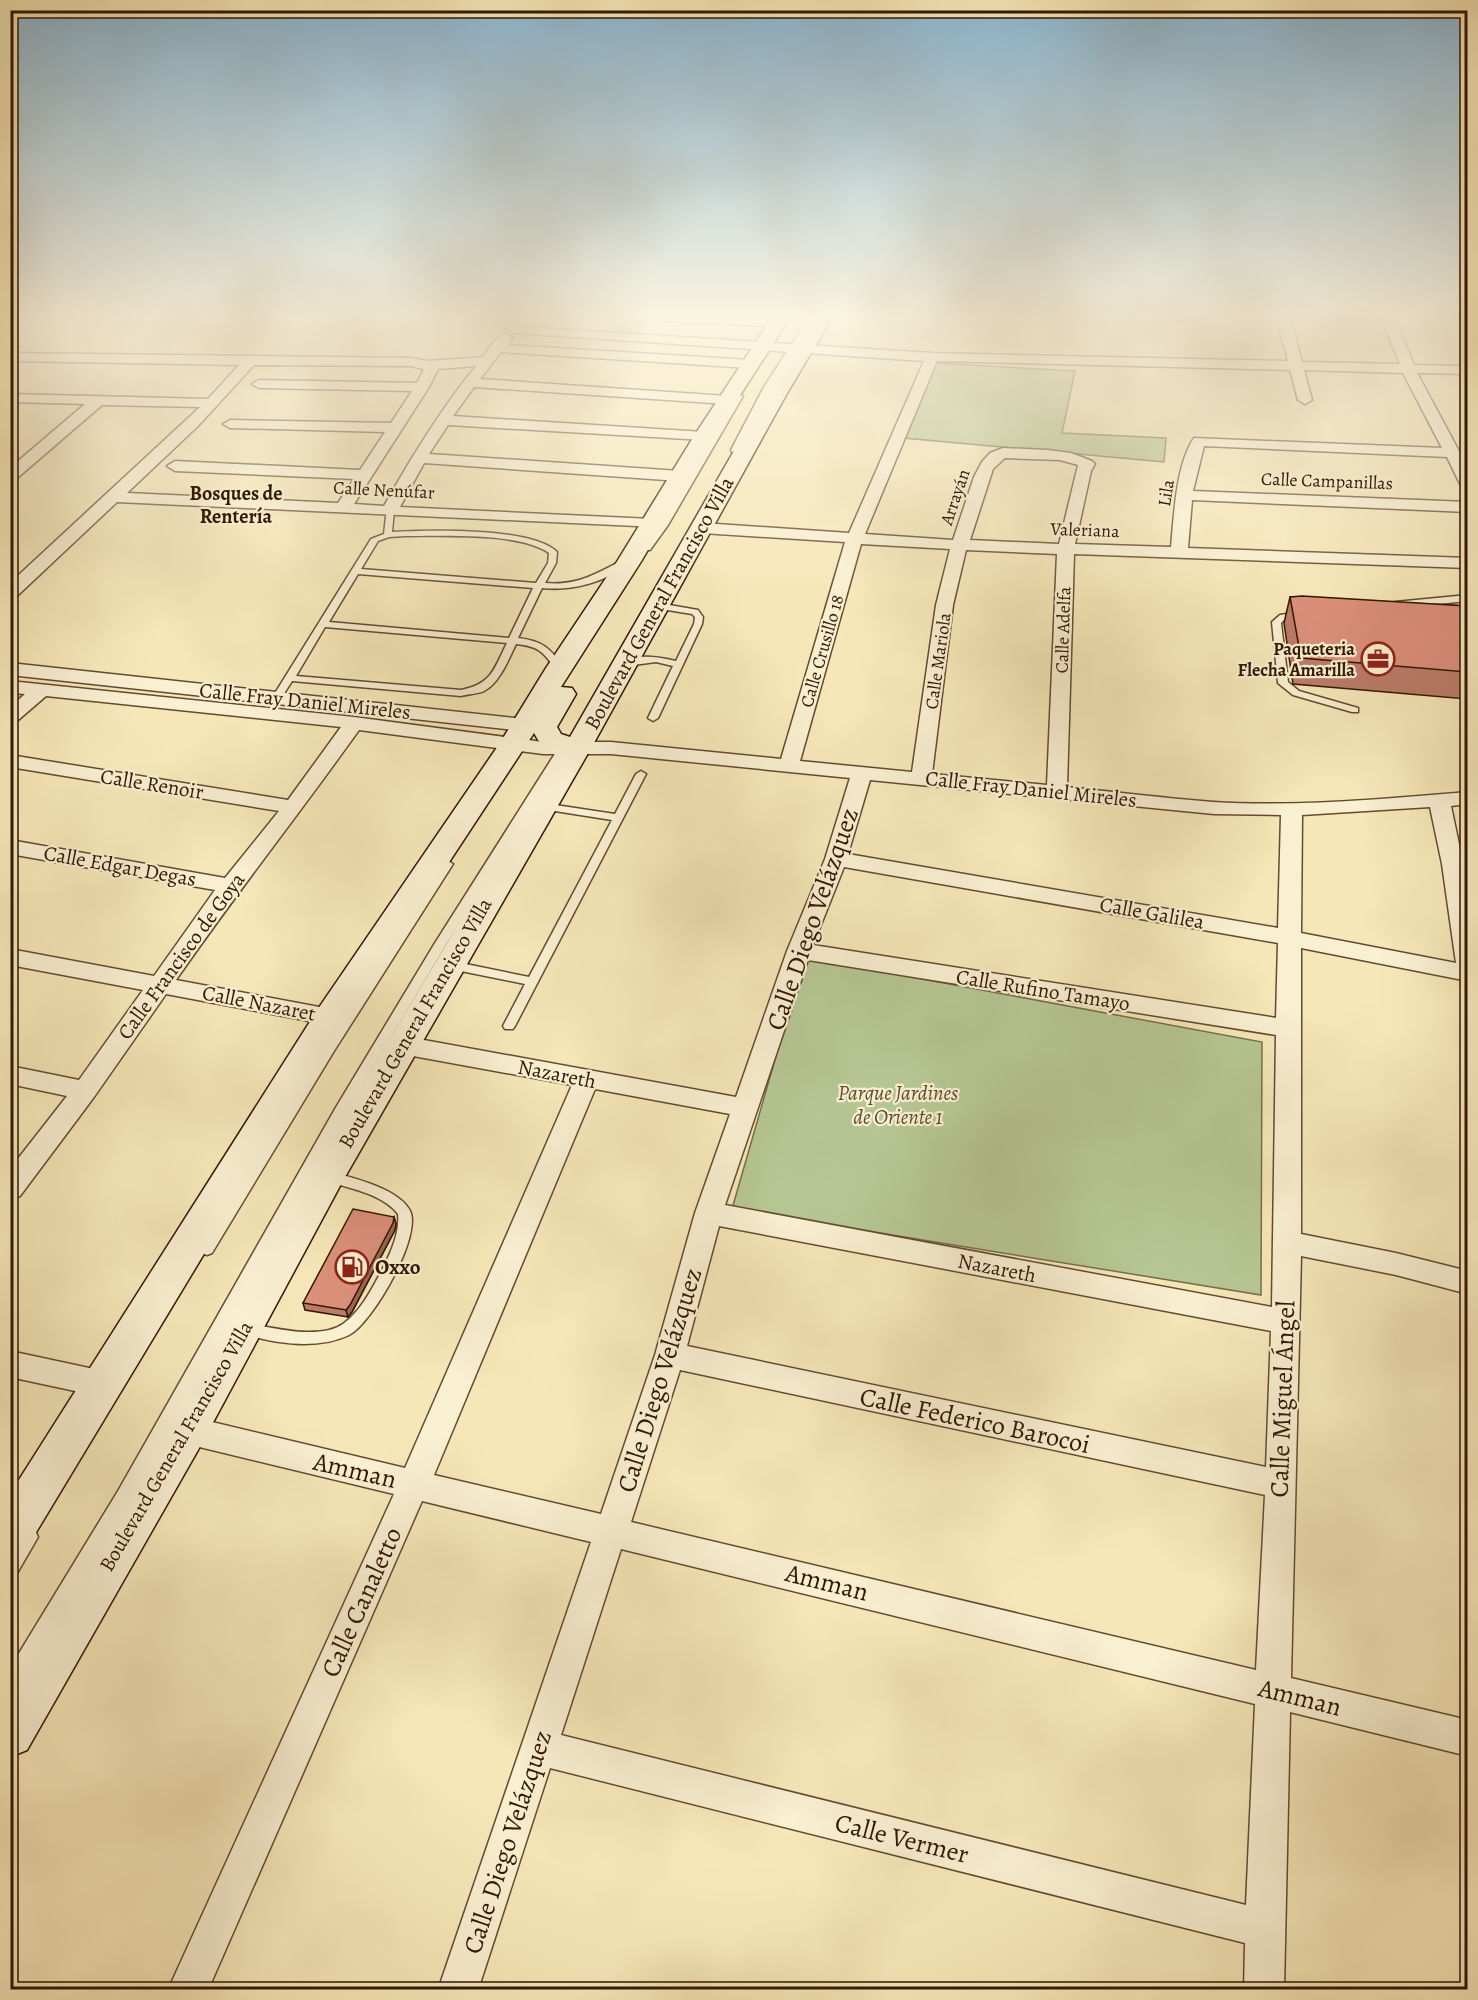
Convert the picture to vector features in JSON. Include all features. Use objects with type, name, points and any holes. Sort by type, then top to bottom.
[{"type":"main road","name":"Boulevard General Francisco Villa","points":[[23,1531],[103,1384],[330,1017],[529,733],[559,668],[602,609],[721,409]]},
{"type":"main road","name":"Boulevard General Francisco Villa","points":[[10,1733],[187,1430],[327,1176],[542,806],[575,744],[626,663],[702,528],[763,409]]},
{"type":"main road","points":[[575,744],[529,733],[603,624],[602,609]]},
{"type":"street","points":[[10,476],[88,409]]},
{"type":"street","points":[[12,590],[193,423],[205,409]]},
{"type":"street","points":[[344,507],[407,409]]},
{"type":"street","points":[[390,510],[418,458],[450,409]]},
{"type":"street","name":"Calle Crusillo 18","points":[[789,765],[855,537],[910,409]]},
{"type":"street","points":[[1429,409],[1467,484]]},
{"type":"street","points":[[443,420],[704,436]]},
{"type":"street","points":[[230,424],[394,428]]},
{"type":"street","name":"Lila","points":[[1179,553],[1184,495],[1199,441],[1453,453]]},
{"type":"street","name":"Calle Adelfa","points":[[988,463],[995,456],[1003,453],[1083,460],[1087,464],[1083,471],[1066,549],[1057,791]]},
{"type":"street","points":[[418,458],[680,476]]},
{"type":"street","name":"Arrayán","points":[[958,545],[972,513],[988,463]]},
{"type":"street","points":[[175,466],[364,475]]},
{"type":"street","name":"Calle Campanillas","points":[[1184,495],[1467,507]]},
{"type":"street","name":"Calle Nenúfar","points":[[113,497],[390,510],[453,507],[551,512],[652,524]]},
{"type":"street","name":"Valeriana","points":[[702,528],[958,545],[1467,563]]},
{"type":"street","name":"Calle Mariola","points":[[921,777],[949,581],[958,545]]},
{"type":"street","name":"Calle Fray Daniel Mireles","points":[[10,669],[277,698],[529,733]]},
{"type":"street","name":"Calle Fray Daniel Mireles","points":[[10,687],[354,723],[529,733]]},
{"type":"street","points":[[10,717],[42,691]]},
{"type":"street","name":"Calle Francisco de Goya","points":[[10,1189],[85,1090],[230,886],[293,807],[354,723]]},
{"type":"street","name":"Calle Fray Daniel Mireles","points":[[575,744],[1214,808],[1292,809],[1370,806],[1467,798]]},
{"type":"street","name":"Calle Renoir","points":[[10,761],[293,807]]},
{"type":"street","name":"Calle Diego Velázquez","points":[[458,1989],[670,1355],[709,1213],[799,951],[836,859],[862,772]]},
{"type":"street","points":[[1439,800],[1453,864],[1467,967]]},
{"type":"street","name":"Calle Miguel Ángel","points":[[1264,1989],[1271,1690],[1286,1322],[1288,938],[1292,809]]},
{"type":"street","name":"Calle Edgar Degas","points":[[10,846],[230,886]]},
{"type":"street","name":"Calle Galilea","points":[[836,859],[1224,925],[1467,973]]},
{"type":"street","name":"Calle Rufino Tamayo","points":[[799,951],[1287,1028]]},
{"type":"street","name":"Calle Nazaret","points":[[10,957],[330,1017]]},
{"type":"street","name":"Nazareth","points":[[402,1045],[746,1108]]},
{"type":"street","points":[[10,1076],[85,1090]]},
{"type":"street","name":"Calle Canaletto","points":[[188,1989],[414,1484],[586,1079]]},
{"type":"street","name":"Nazareth","points":[[709,1213],[1286,1322]]},
{"type":"street","points":[[1287,1242],[1396,1264],[1467,1283]]},
{"type":"street","name":"Calle Federico Barocoi","points":[[670,1355],[1279,1484]]},
{"type":"street","points":[[10,1364],[103,1384]]},
{"type":"street","name":"Amman","points":[[187,1430],[613,1530],[1467,1738]]},
{"type":"street","name":"Calle Vermer","points":[[539,1747],[1265,1929]]},
{"type":"lane","points":[[602,609],[664,525],[730,409]]},
{"type":"lane","points":[[10,1685],[124,1496],[340,1112],[447,933],[575,744],[693,528],[761,409]]},
{"type":"lane","points":[[388,535],[390,510]]},
{"type":"lane","points":[[277,698],[375,539],[388,535],[464,535],[522,539],[551,548],[553,557],[513,640],[489,683],[471,692],[291,678]]},
{"type":"lane","points":[[355,571],[559,587],[588,582],[630,560]]},
{"type":"lane","points":[[1390,605],[1467,598]]},
{"type":"lane","points":[[653,718],[698,624],[699,617],[695,612],[658,606]]},
{"type":"lane","points":[[1307,614],[1283,617],[1276,622],[1283,684],[1296,693],[1356,710]]},
{"type":"lane","points":[[324,624],[513,640],[541,646],[550,653],[559,668]]},
{"type":"lane","points":[[626,663],[656,659],[679,664]]},
{"type":"lane","points":[[200,1260],[330,1048],[529,733]]},
{"type":"lane","points":[[509,1026],[641,774]]},
{"type":"lane","points":[[542,806],[618,818]]},
{"type":"lane","points":[[449,964],[532,982]]},
{"type":"lane","points":[[243,1328],[295,1338],[331,1335],[356,1324],[367,1311],[406,1234],[405,1212],[393,1200],[327,1176]]},
{"type":"lane","points":[[10,1569],[23,1531]]},
{"type":"green space","points":[[916,409],[1067,409],[1062,433],[1166,438],[1164,462],[904,438]]},
{"type":"green space","name":"Parque Jardines de Oriente 1","points":[[804,959],[1262,1042],[1261,1295],[732,1209]]},
{"type":"building","points":[[1290,597],[1467,606],[1467,672],[1301,658]]},
{"type":"building","name":"Oxxo","points":[[353,1209],[394,1217],[350,1305],[346,1310],[303,1303]]},
{"type":"place","name":"Paqueteria Flecha Amarilla","points":[[1378,659]]},
{"type":"place","name":"Oxxo","points":[[352,1267]]},
{"type":"district","name":"Bosques de Rentería","points":[[236,504]]}]
